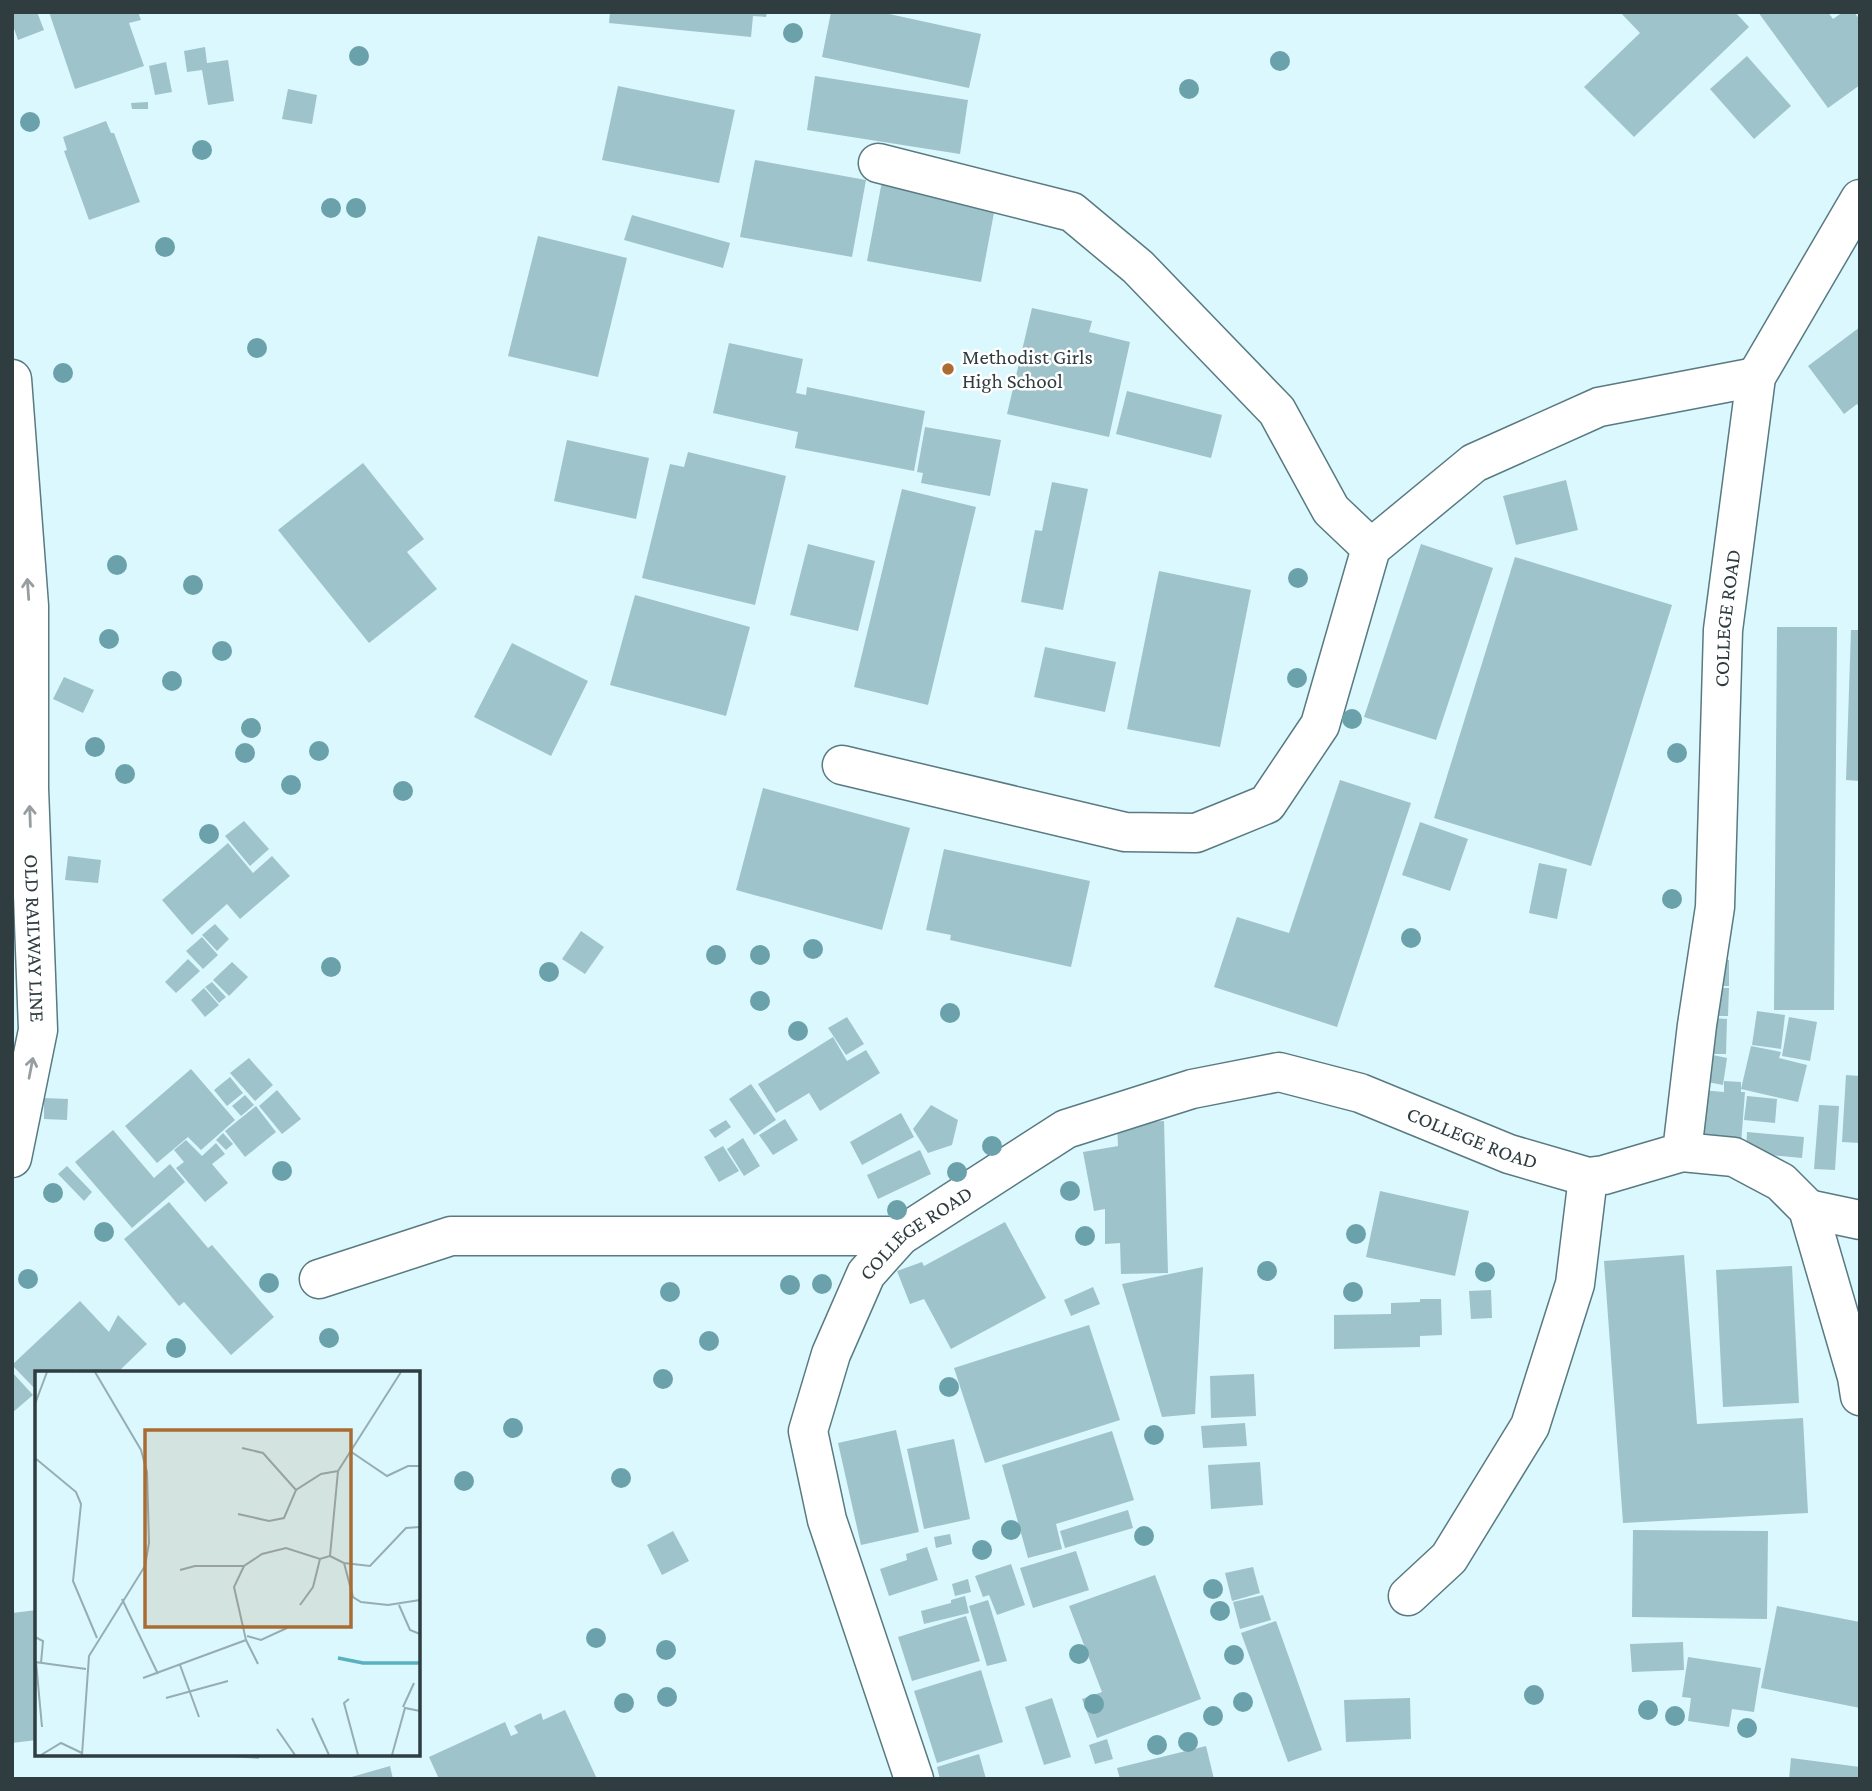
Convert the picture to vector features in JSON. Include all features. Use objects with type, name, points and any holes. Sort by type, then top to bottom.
[{"type":"street","points":[[878,163],[1072,212],[1138,267],[1277,411],[1331,510],[1371,548]]},
{"type":"street","name":"COLLEGE ROAD","points":[[914,1779],[827,1520],[808,1431],[831,1354],[866,1273],[900,1236],[1066,1129],[1192,1088],[1279,1072],[1360,1093],[1508,1154],[1588,1177],[1604,1175],[1682,1152],[1715,907],[1723,629],[1756,377],[1860,199]]},
{"type":"street","points":[[842,765],[1125,832],[1196,833],[1243,814],[1266,804],[1320,725],[1371,548],[1474,463],[1600,407],[1756,377]]},
{"type":"street","name":"OLD RAILWAY LINE","points":[[12,379],[29,606],[29,788],[38,1031],[12,1158]]},
{"type":"street","points":[[1682,1152],[1734,1157],[1781,1182],[1808,1209],[1857,1377],[1860,1396]]},
{"type":"street","points":[[1408,1596],[1449,1558],[1530,1426],[1575,1284],[1588,1177]]},
{"type":"street","points":[[1808,1209],[1860,1220]]},
{"type":"street","points":[[319,1279],[451,1236],[900,1236]]},
{"type":"building","points":[[12,12],[37,12],[44,30],[18,40],[12,23]]},
{"type":"building","points":[[49,12],[138,12],[141,20],[129,23],[144,66],[75,89]]},
{"type":"building","points":[[610,12],[767,12],[766,17],[753,16],[751,37],[609,23]]},
{"type":"building","points":[[831,12],[880,12],[981,34],[969,88],[822,57]]},
{"type":"building","points":[[1620,12],[1735,12],[1749,27],[1634,137],[1584,87],[1640,33]]},
{"type":"building","points":[[1758,12],[1828,12],[1833,19],[1843,12],[1854,12],[1860,20],[1860,85],[1828,108]]},
{"type":"building","points":[[205,47],[207,63],[228,60],[234,101],[208,105],[202,70],[187,72],[184,51]]},
{"type":"building","points":[[1747,56],[1791,106],[1754,139],[1710,89]]},
{"type":"building","points":[[166,62],[172,92],[155,95],[149,66]]},
{"type":"building","points":[[815,76],[968,100],[960,154],[807,130]]},
{"type":"building","points":[[618,86],[735,110],[719,183],[602,160]]},
{"type":"building","points":[[288,89],[317,95],[312,124],[282,119]]},
{"type":"building","points":[[148,102],[148,109],[132,109],[131,103]]},
{"type":"building","points":[[106,121],[111,133],[114,133],[140,202],[89,220],[64,151],[67,150],[63,137]]},
{"type":"building","points":[[755,160],[866,180],[852,257],[740,237]]},
{"type":"building","points":[[882,181],[996,202],[981,282],[867,261]]},
{"type":"building","points":[[632,215],[730,243],[723,268],[624,240]]},
{"type":"building","points":[[538,236],[627,258],[598,377],[508,356]]},
{"type":"building","points":[[1032,308],[1092,321],[1089,332],[1130,342],[1109,437],[1007,414]]},
{"type":"building","points":[[1860,327],[1860,408],[1857,404],[1844,414],[1808,366]]},
{"type":"building","points":[[729,343],[803,359],[796,393],[806,395],[807,387],[925,411],[914,471],[795,448],[798,432],[713,413]]},
{"type":"building","points":[[1127,391],[1222,415],[1211,458],[1116,434]]},
{"type":"building","points":[[925,427],[1001,440],[990,496],[921,483],[923,473],[917,472]]},
{"type":"building","points":[[567,440],[649,458],[636,519],[554,501]]},
{"type":"building","points":[[688,452],[786,476],[755,605],[642,578],[670,464],[684,467]]},
{"type":"building","points":[[363,463],[424,539],[407,552],[437,589],[369,643],[278,530]]},
{"type":"building","points":[[1566,480],[1578,530],[1516,545],[1503,496]]},
{"type":"building","points":[[1052,482],[1088,489],[1063,610],[1021,602],[1035,530],[1042,531]]},
{"type":"building","points":[[902,489],[976,507],[928,705],[854,687]]},
{"type":"building","points":[[808,544],[875,561],[858,631],[790,615]]},
{"type":"building","points":[[1421,544],[1493,568],[1436,740],[1364,717]]},
{"type":"building","points":[[1515,557],[1672,605],[1591,866],[1434,818]]},
{"type":"building","points":[[1159,571],[1251,590],[1220,747],[1127,729]]},
{"type":"building","points":[[635,595],[750,627],[726,716],[610,685]]},
{"type":"building","points":[[1777,627],[1837,627],[1834,1010],[1774,1010]]},
{"type":"building","points":[[1851,630],[1860,630],[1860,781],[1846,780]]},
{"type":"building","points":[[512,643],[588,681],[551,756],[474,717]]},
{"type":"building","points":[[1045,647],[1116,662],[1105,712],[1034,697]]},
{"type":"building","points":[[64,677],[94,690],[83,713],[53,699]]},
{"type":"building","points":[[1340,780],[1411,803],[1337,1027],[1214,987],[1237,917],[1289,933]]},
{"type":"building","points":[[763,788],[910,828],[882,930],[736,890]]},
{"type":"building","points":[[244,821],[269,849],[250,866],[225,836]]},
{"type":"building","points":[[1420,822],[1468,839],[1450,891],[1402,875]]},
{"type":"building","points":[[228,843],[253,873],[272,856],[290,876],[240,919],[227,904],[192,935],[162,900]]},
{"type":"building","points":[[944,849],[1090,881],[1071,967],[950,940],[951,935],[926,930]]},
{"type":"building","points":[[68,856],[101,860],[98,883],[65,880]]},
{"type":"building","points":[[1539,863],[1567,869],[1557,919],[1529,913]]},
{"type":"building","points":[[215,924],[229,939],[217,951],[202,935]]},
{"type":"building","points":[[581,931],[604,947],[585,974],[562,959]]},
{"type":"building","points":[[202,937],[218,955],[203,969],[186,951]]},
{"type":"building","points":[[188,959],[200,971],[176,993],[165,982]]},
{"type":"building","points":[[1714,959],[1729,960],[1729,986],[1713,986]]},
{"type":"building","points":[[232,962],[248,977],[229,996],[213,980]]},
{"type":"building","points":[[212,982],[226,997],[219,1003],[205,987]]},
{"type":"building","points":[[204,988],[219,1005],[205,1017],[191,1000]]},
{"type":"building","points":[[1717,988],[1729,988],[1728,1016],[1715,1016]]},
{"type":"building","points":[[1757,1011],[1785,1015],[1781,1049],[1752,1045]]},
{"type":"building","points":[[847,1017],[864,1044],[846,1055],[828,1028]]},
{"type":"building","points":[[1789,1017],[1817,1022],[1810,1061],[1782,1056]]},
{"type":"building","points":[[1714,1018],[1727,1019],[1726,1054],[1712,1054]]},
{"type":"building","points":[[833,1037],[847,1061],[866,1050],[880,1073],[820,1111],[809,1093],[776,1113],[758,1084]]},
{"type":"building","points":[[1751,1046],[1781,1052],[1779,1058],[1807,1065],[1798,1102],[1741,1089]]},
{"type":"building","points":[[1713,1055],[1727,1058],[1723,1085],[1707,1082]]},
{"type":"building","points":[[249,1058],[273,1085],[255,1101],[230,1073]]},
{"type":"building","points":[[191,1069],[235,1120],[201,1150],[188,1137],[157,1163],[125,1126]]},
{"type":"building","points":[[1846,1075],[1860,1076],[1860,1143],[1842,1142]]},
{"type":"building","points":[[230,1077],[243,1093],[227,1106],[214,1090]]},
{"type":"building","points":[[1724,1081],[1741,1082],[1741,1092],[1745,1092],[1741,1144],[1697,1148],[1701,1090],[1724,1092]]},
{"type":"building","points":[[751,1084],[776,1120],[754,1135],[729,1099]]},
{"type":"building","points":[[277,1090],[301,1119],[282,1134],[259,1106]]},
{"type":"building","points":[[245,1095],[254,1105],[241,1116],[232,1106]]},
{"type":"building","points":[[1747,1096],[1777,1099],[1775,1123],[1744,1120]]},
{"type":"building","points":[[44,1098],[68,1099],[67,1120],[44,1119]]},
{"type":"building","points":[[931,1105],[958,1120],[952,1145],[928,1153],[913,1129]]},
{"type":"building","points":[[1819,1105],[1839,1106],[1835,1170],[1814,1169]]},
{"type":"building","points":[[256,1106],[276,1132],[245,1157],[225,1131]]},
{"type":"building","points":[[901,1113],[914,1137],[862,1165],[850,1142]]},
{"type":"building","points":[[785,1119],[798,1140],[773,1155],[759,1135]]},
{"type":"building","points":[[726,1120],[731,1127],[715,1138],[709,1130]]},
{"type":"building","points":[[1164,1121],[1168,1273],[1121,1274],[1120,1243],[1105,1244],[1105,1209],[1094,1211],[1083,1152],[1118,1146],[1117,1123]]},
{"type":"building","points":[[113,1130],[154,1178],[170,1164],[185,1182],[132,1228],[75,1162]]},
{"type":"building","points":[[1747,1132],[1804,1137],[1802,1158],[1746,1153]]},
{"type":"building","points":[[223,1133],[233,1144],[226,1150],[216,1140]]},
{"type":"building","points":[[743,1138],[760,1166],[744,1176],[727,1149]]},
{"type":"building","points":[[186,1140],[202,1156],[216,1143],[225,1154],[212,1164],[228,1183],[205,1202],[176,1168],[184,1162],[174,1150]]},
{"type":"building","points":[[723,1146],[739,1171],[719,1182],[704,1157]]},
{"type":"building","points":[[920,1150],[931,1174],[878,1199],[867,1175]]},
{"type":"building","points":[[67,1166],[92,1192],[84,1201],[58,1174]]},
{"type":"building","points":[[1380,1191],[1469,1211],[1455,1276],[1366,1257]]},
{"type":"building","points":[[169,1202],[208,1248],[212,1245],[274,1317],[231,1355],[184,1302],[179,1306],[124,1239]]},
{"type":"building","points":[[1005,1222],[1046,1298],[951,1349],[924,1299],[910,1304],[897,1271],[922,1262],[924,1266]]},
{"type":"building","points":[[1684,1255],[1697,1424],[1803,1418],[1808,1513],[1623,1523],[1604,1261]]},
{"type":"building","points":[[1792,1266],[1799,1403],[1723,1407],[1716,1270]]},
{"type":"building","points":[[1203,1267],[1195,1414],[1162,1417],[1122,1284]]},
{"type":"building","points":[[1093,1287],[1100,1304],[1071,1316],[1064,1300]]},
{"type":"building","points":[[1491,1290],[1492,1318],[1471,1319],[1469,1291]]},
{"type":"building","points":[[1420,1299],[1441,1299],[1442,1335],[1420,1336],[1420,1347],[1334,1349],[1334,1315],[1391,1314],[1391,1303],[1420,1302]]},
{"type":"building","points":[[80,1301],[109,1332],[118,1315],[147,1344],[119,1371],[35,1371],[35,1389],[12,1365]]},
{"type":"building","points":[[1089,1325],[1120,1420],[985,1463],[954,1368]]},
{"type":"building","points":[[12,1372],[33,1395],[12,1413]]},
{"type":"building","points":[[1254,1374],[1256,1416],[1211,1418],[1210,1376]]},
{"type":"building","points":[[1245,1423],[1247,1446],[1203,1448],[1201,1426]]},
{"type":"building","points":[[896,1430],[919,1532],[861,1545],[838,1443]]},
{"type":"building","points":[[1112,1431],[1134,1500],[1056,1524],[1062,1549],[1028,1558],[1002,1465]]},
{"type":"building","points":[[954,1439],[970,1519],[924,1529],[907,1449]]},
{"type":"building","points":[[1260,1462],[1263,1505],[1211,1509],[1208,1465]]},
{"type":"building","points":[[1128,1510],[1133,1528],[1065,1548],[1060,1531]]},
{"type":"building","points":[[1633,1530],[1768,1531],[1767,1619],[1632,1617]]},
{"type":"building","points":[[673,1531],[689,1561],[662,1575],[647,1545]]},
{"type":"building","points":[[950,1534],[952,1544],[936,1548],[934,1537]]},
{"type":"building","points":[[927,1547],[938,1580],[889,1596],[880,1569],[907,1560],[906,1554]]},
{"type":"building","points":[[1076,1551],[1089,1590],[1033,1608],[1020,1568]]},
{"type":"building","points":[[1011,1564],[1025,1605],[997,1615],[989,1595],[983,1597],[975,1576]]},
{"type":"building","points":[[1253,1567],[1260,1593],[1232,1601],[1225,1573]]},
{"type":"building","points":[[1155,1575],[1201,1699],[1097,1738],[1082,1699],[1102,1692],[1069,1606]]},
{"type":"building","points":[[968,1579],[971,1592],[955,1596],[952,1584]]},
{"type":"building","points":[[1263,1595],[1271,1620],[1240,1629],[1233,1602]]},
{"type":"building","points":[[965,1596],[969,1613],[924,1624],[921,1611],[951,1603],[951,1600]]},
{"type":"building","points":[[988,1600],[1007,1661],[987,1666],[969,1606]]},
{"type":"building","points":[[1777,1606],[1860,1622],[1860,1708],[1761,1688]]},
{"type":"building","points":[[35,1610],[35,1740],[12,1743],[12,1613]]},
{"type":"building","points":[[966,1616],[980,1661],[912,1681],[898,1637]]},
{"type":"building","points":[[1276,1621],[1322,1750],[1288,1762],[1241,1633]]},
{"type":"building","points":[[1683,1642],[1684,1670],[1632,1672],[1630,1644]]},
{"type":"building","points":[[1688,1657],[1761,1668],[1754,1712],[1732,1709],[1729,1727],[1688,1721],[1691,1698],[1682,1697]]},
{"type":"building","points":[[981,1670],[1003,1742],[937,1763],[914,1691]]},
{"type":"building","points":[[1052,1698],[1071,1757],[1044,1765],[1025,1707]]},
{"type":"building","points":[[1410,1698],[1411,1739],[1346,1742],[1344,1700]]},
{"type":"building","points":[[565,1710],[597,1779],[439,1779],[429,1757],[505,1722],[511,1736],[518,1733],[514,1726],[541,1713],[543,1720]]},
{"type":"building","points":[[1107,1739],[1113,1759],[1095,1764],[1089,1745]]},
{"type":"building","points":[[1206,1746],[1214,1779],[1120,1779],[1117,1768]]},
{"type":"building","points":[[979,1754],[986,1779],[940,1779],[937,1767]]},
{"type":"building","points":[[218,1756],[259,1756],[259,1759]]},
{"type":"building","points":[[1791,1758],[1860,1767],[1860,1779],[1789,1779]]},
{"type":"building","points":[[390,1766],[393,1779],[348,1779],[348,1778]]},
{"type":"place","name":"Methodist Girls High School","points":[[948,369]]}]
